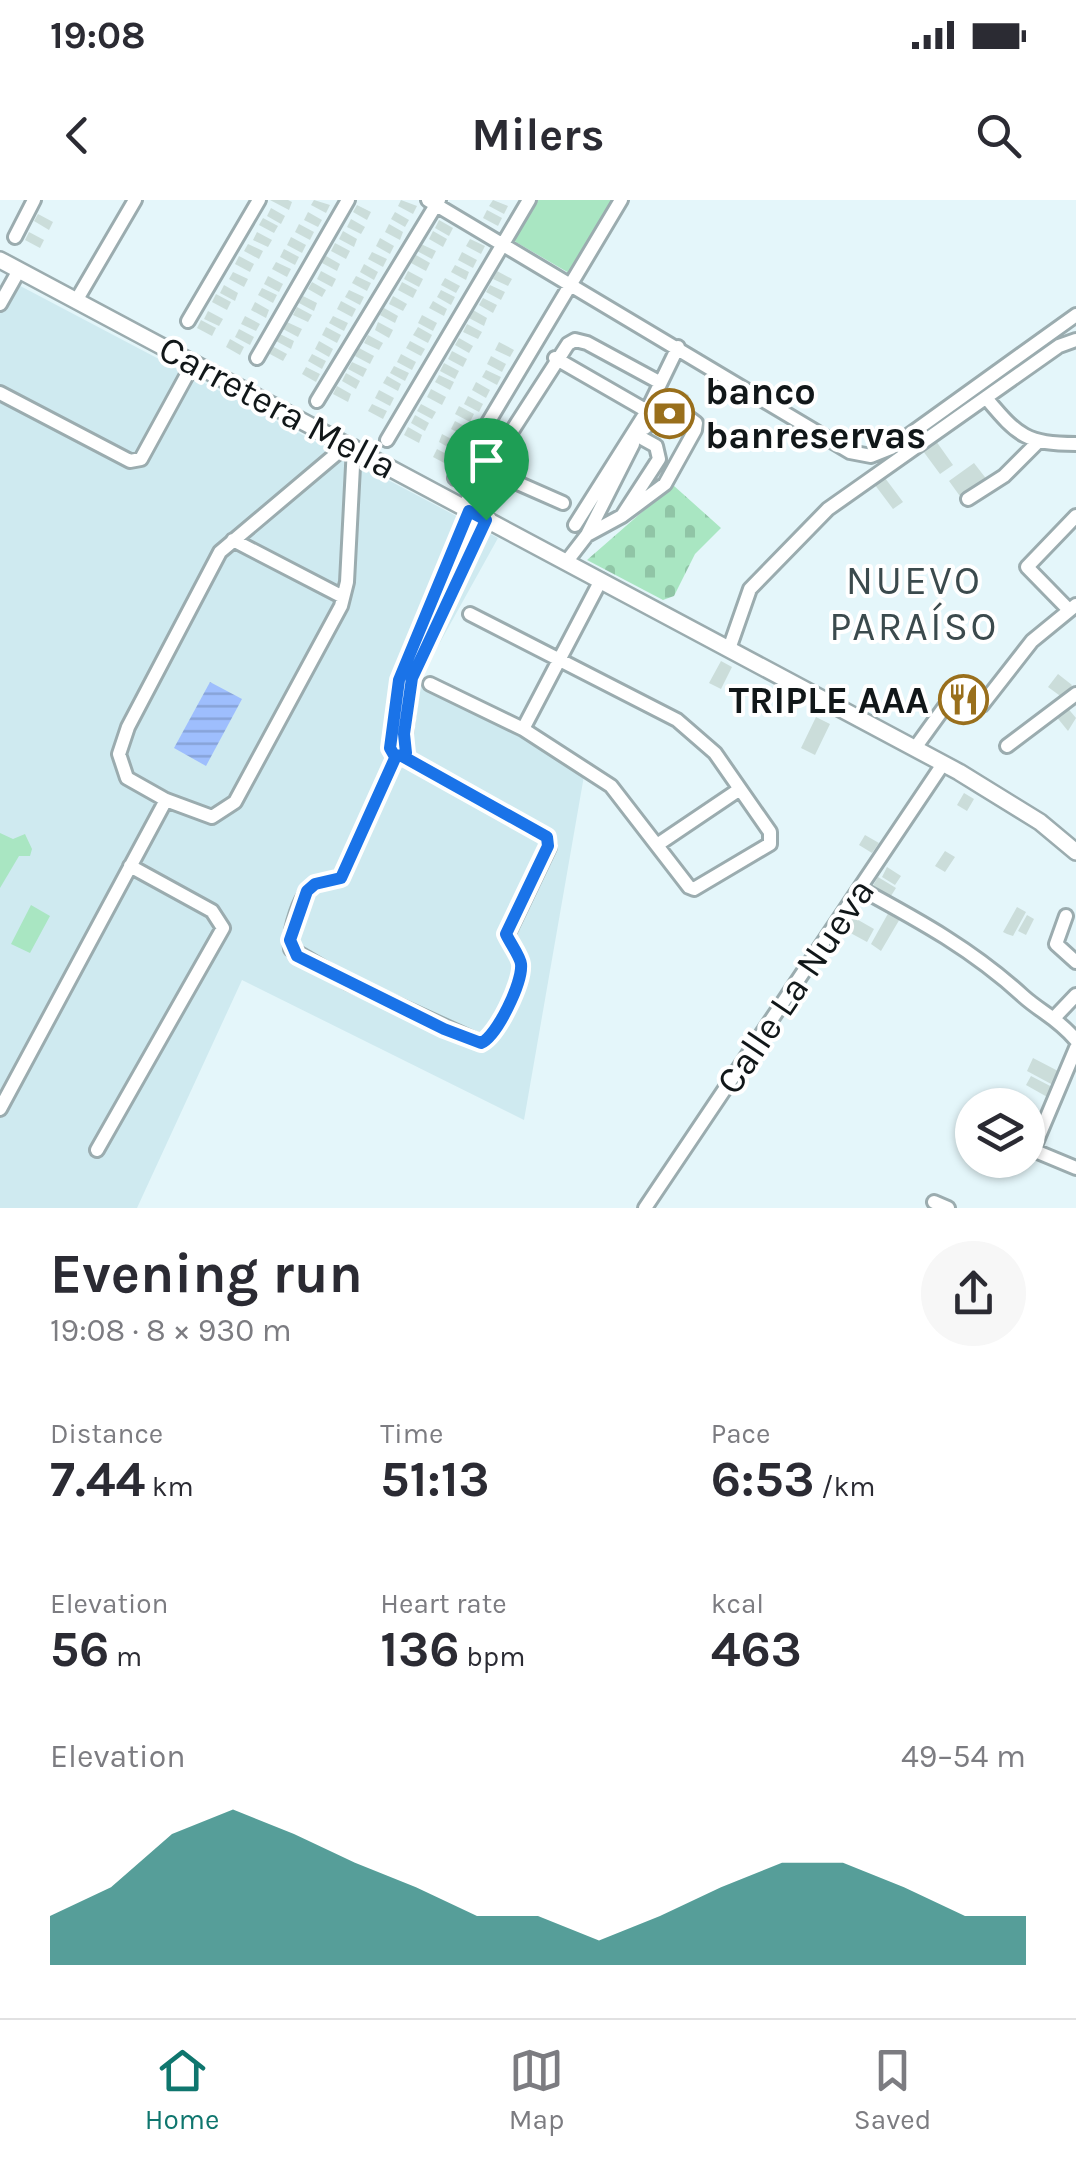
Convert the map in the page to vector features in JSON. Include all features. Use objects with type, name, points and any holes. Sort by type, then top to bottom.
[{"type":"main road","name":"Carretera Mella","points":[[0,260],[915,748],[1040,822],[1076,852]]},
{"type":"street","points":[[15,237],[34,200]]},
{"type":"street","points":[[76,301],[135,200]]},
{"type":"street","points":[[188,321],[258,200]]},
{"type":"street","points":[[257,358],[348,200]]},
{"type":"street","points":[[387,440],[529,200]]},
{"type":"street","points":[[455,478],[621,200]]},
{"type":"street","points":[[317,401],[434,202],[850,452],[871,456],[891,448],[1076,315]]},
{"type":"street","points":[[0,304],[18,272]]},
{"type":"street","points":[[398,749],[399,680],[466,509],[555,358],[575,340],[659,382]]},
{"type":"street","points":[[729,649],[744,602],[760,574],[828,510],[1059,346],[1076,340]]},
{"type":"street","points":[[575,525],[646,411],[678,347]]},
{"type":"street","points":[[555,358],[646,411]]},
{"type":"street","points":[[0,392],[130,461],[141,459],[194,362]]},
{"type":"street","points":[[987,398],[1010,427],[1036,444],[1076,444]]},
{"type":"street","points":[[567,561],[587,535],[638,436],[663,406],[676,409],[696,423],[665,484],[622,516],[587,535]]},
{"type":"street","points":[[622,516],[659,458],[656,446],[638,436]]},
{"type":"street","points":[[968,499],[1004,476],[1036,444]]},
{"type":"street","points":[[351,445],[343,597],[235,802],[212,817],[166,800],[127,778],[119,754],[220,552],[351,445]]},
{"type":"street","points":[[488,470],[563,503]]},
{"type":"street","points":[[915,748],[946,705],[967,711],[982,706],[1025,649],[1072,608],[1028,567],[1076,516]]},
{"type":"street","points":[[398,749],[547,837],[548,846],[506,934],[522,962],[519,977],[495,1035],[481,1043],[347,982],[292,949],[290,940],[307,891],[315,884],[341,878],[398,749],[420,657],[486,520]]},
{"type":"street","points":[[234,540],[343,597]]},
{"type":"street","points":[[524,729],[601,580]]},
{"type":"street","points":[[430,684],[524,729],[611,786],[694,889],[770,844],[770,832],[715,753],[677,720],[470,614]]},
{"type":"street","points":[[1007,746],[1076,694]]},
{"type":"street","name":"Calle La Nueva","points":[[645,1208],[943,764]]},
{"type":"street","points":[[656,844],[740,789]]},
{"type":"street","points":[[0,1109],[166,800]]},
{"type":"street","points":[[97,1150],[223,928],[212,912],[130,866]]},
{"type":"street","points":[[861,889],[956,940],[1002,974],[1026,998],[1056,1016],[1076,1040]]},
{"type":"street","points":[[1066,916],[1058,948],[1076,962]]},
{"type":"street","points":[[1056,1016],[1076,995]]},
{"type":"street","points":[[1045,1116],[1076,1048]]},
{"type":"street","points":[[1045,1155],[1076,1168]]},
{"type":"street","points":[[934,1202],[948,1208]]},
{"type":"shaded area","points":[[9,280],[498,538],[418,682],[585,770],[524,1120],[242,980],[137,1208],[0,1208],[0,295]]},
{"type":"green space","points":[[538,200],[612,200],[569,273],[514,241]]},
{"type":"green space","points":[[673,485],[721,528],[695,554],[674,596],[663,600],[587,560]]},
{"type":"green space","points":[[0,833],[13,839],[25,834],[32,849],[30,856],[19,856],[0,888]]},
{"type":"green space","points":[[31,905],[50,916],[30,953],[11,944]]},
{"type":"water","points":[[210,682],[242,699],[206,766],[174,748]]},
{"type":"building","points":[[270,200],[288,200],[292,202],[289,210]]},
{"type":"building","points":[[314,200],[330,205],[326,213],[311,205]]},
{"type":"building","points":[[401,200],[417,206],[413,214],[398,206]]},
{"type":"building","points":[[493,200],[508,206],[504,214],[489,206]]},
{"type":"building","points":[[357,205],[371,212],[367,220],[353,212]]},
{"type":"building","points":[[271,208],[285,216],[281,224],[267,216]]},
{"type":"building","points":[[487,210],[502,218],[498,226],[483,218]]},
{"type":"building","points":[[308,212],[322,220],[318,227],[304,220]]},
{"type":"building","points":[[395,212],[409,220],[405,227],[391,219]]},
{"type":"building","points":[[38,214],[53,222],[49,230],[34,221]]},
{"type":"building","points":[[263,218],[278,226],[274,233],[259,225]]},
{"type":"building","points":[[351,219],[365,227],[361,234],[347,227]]},
{"type":"building","points":[[439,220],[453,228],[449,236],[435,228]]},
{"type":"building","points":[[299,224],[314,232],[310,240],[295,232]]},
{"type":"building","points":[[389,224],[403,232],[400,240],[385,232]]},
{"type":"building","points":[[343,231],[357,239],[354,247],[339,239]]},
{"type":"building","points":[[433,231],[447,239],[443,247],[429,239]]},
{"type":"building","points":[[29,232],[44,240],[40,248],[25,240]]},
{"type":"building","points":[[257,232],[272,240],[268,247],[253,240]]},
{"type":"building","points":[[291,237],[306,245],[302,253],[287,245]]},
{"type":"building","points":[[380,238],[394,246],[390,254],[376,246]]},
{"type":"building","points":[[470,239],[485,246],[481,254],[466,246]]},
{"type":"building","points":[[335,243],[350,251],[346,259],[331,251]]},
{"type":"building","points":[[248,244],[263,251],[259,259],[244,251]]},
{"type":"building","points":[[421,244],[436,251],[432,259],[417,251]]},
{"type":"building","points":[[284,249],[299,257],[295,265],[280,257]]},
{"type":"building","points":[[372,252],[387,259],[383,267],[368,259]]},
{"type":"building","points":[[462,252],[477,260],[473,268],[458,260]]},
{"type":"building","points":[[416,255],[430,263],[426,271],[411,263]]},
{"type":"building","points":[[239,256],[254,264],[250,272],[235,264]]},
{"type":"building","points":[[326,256],[340,264],[337,271],[322,263]]},
{"type":"building","points":[[276,262],[291,269],[287,277],[272,269]]},
{"type":"building","points":[[364,264],[378,272],[374,280],[360,272]]},
{"type":"building","points":[[455,265],[469,272],[466,280],[451,272]]},
{"type":"building","points":[[321,271],[336,279],[332,287],[317,279]]},
{"type":"building","points":[[408,271],[423,279],[419,287],[404,279]]},
{"type":"building","points":[[497,271],[512,279],[508,286],[493,279]]},
{"type":"building","points":[[233,272],[248,279],[244,287],[229,279]]},
{"type":"building","points":[[268,276],[283,284],[279,292],[264,284]]},
{"type":"building","points":[[356,276],[371,283],[367,291],[352,283]]},
{"type":"building","points":[[445,278],[460,286],[456,293],[441,285]]},
{"type":"building","points":[[312,282],[326,290],[322,297],[308,289]]},
{"type":"building","points":[[402,282],[417,290],[413,298],[398,290]]},
{"type":"building","points":[[224,285],[238,293],[235,301],[220,293]]},
{"type":"building","points":[[490,285],[505,292],[501,300],[486,292]]},
{"type":"building","points":[[262,288],[277,295],[273,303],[258,295]]},
{"type":"building","points":[[349,290],[364,297],[360,305],[345,297]]},
{"type":"building","points":[[441,290],[455,297],[451,305],[437,297]]},
{"type":"building","points":[[216,294],[231,302],[227,310],[212,302]]},
{"type":"building","points":[[303,296],[317,303],[314,311],[299,303]]},
{"type":"building","points":[[393,296],[407,304],[403,311],[389,304]]},
{"type":"building","points":[[483,298],[497,305],[493,313],[479,305]]},
{"type":"building","points":[[341,301],[356,309],[352,317],[337,309]]},
{"type":"building","points":[[433,301],[447,309],[444,316],[429,308]]},
{"type":"building","points":[[255,302],[269,310],[266,318],[251,310]]},
{"type":"building","points":[[297,307],[312,315],[308,322],[293,315]]},
{"type":"building","points":[[384,308],[398,316],[395,323],[380,315]]},
{"type":"building","points":[[473,310],[487,318],[484,326],[469,318]]},
{"type":"building","points":[[208,311],[223,319],[219,326],[204,319]]},
{"type":"building","points":[[422,315],[437,323],[433,331],[418,323]]},
{"type":"building","points":[[245,316],[260,324],[256,331],[241,324]]},
{"type":"building","points":[[333,316],[348,323],[344,331],[329,323]]},
{"type":"building","points":[[201,320],[216,328],[212,336],[197,328]]},
{"type":"building","points":[[287,322],[302,329],[298,337],[283,329]]},
{"type":"building","points":[[378,322],[393,330],[389,338],[375,330]]},
{"type":"building","points":[[467,324],[482,332],[478,339],[463,332]]},
{"type":"building","points":[[326,327],[341,335],[337,343],[322,335]]},
{"type":"building","points":[[418,327],[432,335],[428,343],[413,335]]},
{"type":"building","points":[[239,329],[254,337],[250,345],[235,337]]},
{"type":"building","points":[[280,334],[294,341],[291,349],[276,341]]},
{"type":"building","points":[[368,335],[383,343],[379,350],[364,343]]},
{"type":"building","points":[[459,338],[473,346],[469,353],[455,345]]},
{"type":"building","points":[[230,339],[244,347],[240,355],[226,347]]},
{"type":"building","points":[[319,341],[333,349],[329,357],[315,349]]},
{"type":"building","points":[[410,341],[425,349],[421,356],[406,348]]},
{"type":"building","points":[[499,342],[514,350],[510,357],[495,350]]},
{"type":"building","points":[[272,346],[287,354],[283,361],[268,353]]},
{"type":"building","points":[[359,348],[374,356],[370,364],[355,356]]},
{"type":"building","points":[[452,351],[467,359],[463,367],[448,359]]},
{"type":"building","points":[[312,354],[326,361],[322,369],[308,361]]},
{"type":"building","points":[[401,354],[416,362],[412,370],[397,362]]},
{"type":"building","points":[[491,356],[506,364],[502,372],[487,364]]},
{"type":"building","points":[[352,362],[367,369],[363,377],[348,369]]},
{"type":"building","points":[[444,363],[459,371],[455,379],[440,371]]},
{"type":"building","points":[[394,366],[409,373],[405,381],[390,373]]},
{"type":"building","points":[[306,367],[320,374],[316,382],[302,374]]},
{"type":"building","points":[[486,370],[501,377],[497,385],[482,377]]},
{"type":"building","points":[[346,373],[360,381],[356,389],[342,381]]},
{"type":"building","points":[[439,375],[454,382],[450,390],[435,382]]},
{"type":"building","points":[[387,376],[401,384],[398,391],[383,383]]},
{"type":"building","points":[[476,382],[490,390],[486,398],[472,390]]},
{"type":"building","points":[[337,386],[351,394],[348,402],[333,394]]},
{"type":"building","points":[[431,389],[446,397],[442,405],[427,397]]},
{"type":"building","points":[[379,390],[394,398],[390,406],[375,398]]},
{"type":"building","name":"banco banreservas","points":[[680,390],[689,395],[670,439],[653,429]]},
{"type":"building","points":[[468,396],[483,404],[479,412],[464,404]]},
{"type":"building","points":[[372,404],[387,411],[383,419],[368,411]]},
{"type":"building","points":[[421,404],[436,412],[432,419],[417,411]]},
{"type":"building","points":[[459,406],[474,414],[470,422],[455,414]]},
{"type":"building","points":[[415,415],[429,423],[425,431],[411,423]]},
{"type":"building","points":[[455,421],[470,429],[466,437],[451,429]]},
{"type":"building","points":[[408,427],[422,435],[419,443],[404,435]]},
{"type":"building","points":[[442,434],[457,442],[453,450],[439,442]]},
{"type":"building","points":[[936,441],[953,465],[940,474],[923,451]]},
{"type":"building","points":[[437,449],[452,457],[448,465],[433,457]]},
{"type":"building","points":[[974,463],[988,481],[962,499],[949,481]]},
{"type":"building","points":[[885,478],[903,502],[893,509],[875,485]]},
{"type":"building","points":[[721,661],[732,667],[721,689],[709,683]]},
{"type":"building","points":[[1058,674],[1072,685],[1063,698],[1048,687]]},
{"type":"building","points":[[1066,706],[1076,718],[1068,731],[1055,715]]},
{"type":"building","points":[[816,717],[830,724],[815,755],[801,748]]},
{"type":"building","points":[[964,793],[974,799],[967,811],[957,805]]},
{"type":"building","points":[[865,835],[879,843],[872,853],[859,845]]},
{"type":"building","points":[[945,851],[955,857],[945,872],[935,866]]},
{"type":"building","points":[[887,867],[901,876],[895,885],[882,877]]},
{"type":"building","points":[[878,877],[896,888],[889,899],[871,889]]},
{"type":"building","points":[[1017,907],[1026,912],[1013,936],[1003,932]]},
{"type":"building","points":[[890,910],[901,917],[881,951],[871,944]]},
{"type":"building","points":[[1027,915],[1034,919],[1026,935],[1018,931]]},
{"type":"building","points":[[853,917],[874,929],[867,942],[845,930]]},
{"type":"building","points":[[1033,1058],[1060,1072],[1053,1085],[1027,1071]]},
{"type":"building","points":[[1031,1076],[1054,1088],[1049,1098],[1045,1088],[1026,1085]]},
{"type":"place","name":"banco banreservas","points":[[670,413]]},
{"type":"place","name":"TRIPLE AAA","points":[[964,700]]},
{"type":"district","name":"NUEVO PARAÍSO","points":[[914,603]]},
{"type":"route","points":[[486,520],[412,678],[404,734],[406,753],[402,756],[396,756],[341,878],[315,884],[307,891],[290,940],[297,956],[444,1029],[481,1043],[495,1035],[519,977],[522,962],[506,934],[548,846],[547,837],[402,756],[394,755],[390,748],[399,680],[406,660],[456,550],[469,511],[486,520]]}]
